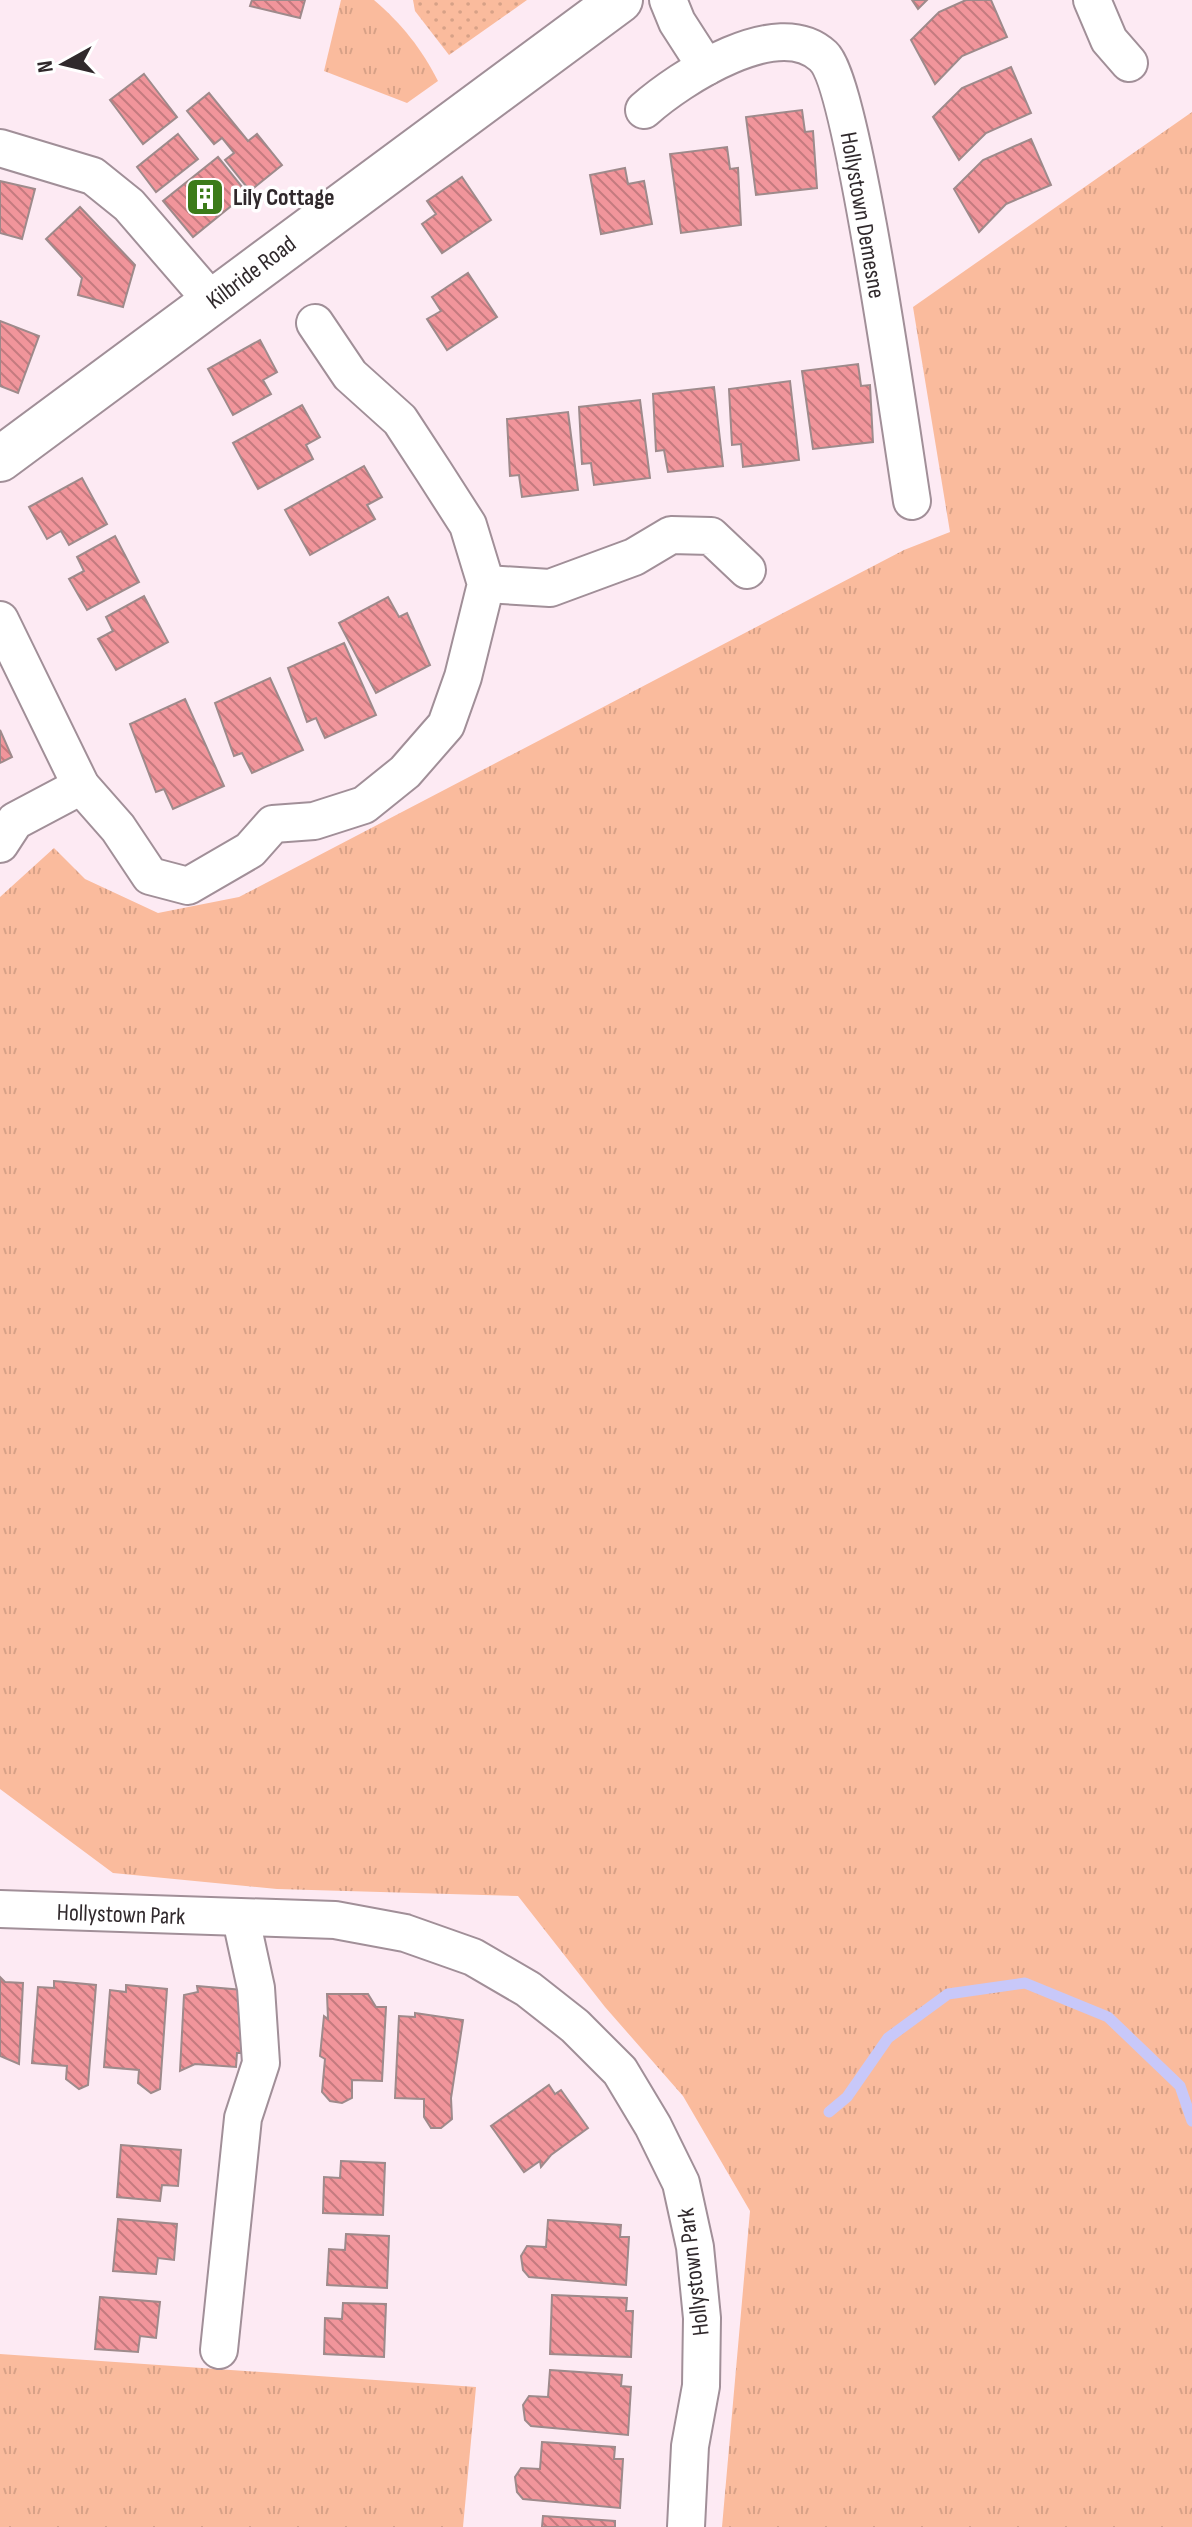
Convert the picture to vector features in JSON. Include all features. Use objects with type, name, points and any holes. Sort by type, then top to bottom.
[{"type":"street","name":"Kilbride Road","points":[[0,459],[620,0]]},
{"type":"street","points":[[668,0],[677,22],[706,67]]},
{"type":"street","points":[[1092,0],[1109,40],[1129,63]]},
{"type":"street","name":"Hollystown Demesne","points":[[644,110],[706,67],[755,46],[797,42],[824,56],[838,84],[852,143],[912,501]]},
{"type":"street","points":[[0,148],[93,176],[129,205],[212,301]]},
{"type":"street","points":[[0,620],[81,786],[118,828],[150,876],[188,886],[250,850],[273,824],[314,821],[364,805],[405,772],[446,725],[463,677],[486,584],[468,525],[400,420],[350,375],[315,323]]},
{"type":"street","points":[[486,584],[550,588],[634,557],[671,535],[711,536],[747,570]]},
{"type":"street","points":[[0,844],[15,821],[81,786]]},
{"type":"street","name":"Hollystown Park","points":[[0,1909],[335,1920],[405,1933],[473,1957],[528,1989],[575,2026],[620,2071],[653,2126],[681,2183],[695,2247],[702,2318],[701,2386],[690,2446],[686,2527]]},
{"type":"street","points":[[219,2350],[243,2118],[261,2063],[256,1988],[241,1919]]},
{"type":"green space","points":[[341,0],[374,0],[410,37],[438,81],[407,103],[324,71]]},
{"type":"green space","points":[[413,0],[527,0],[449,55],[415,11]]},
{"type":"green space","points":[[1192,112],[1192,2527],[722,2527],[750,2211],[683,2096],[605,2007],[518,1896],[277,1889],[113,1873],[0,1789],[0,897],[54,848],[85,879],[158,913],[239,897],[904,550],[950,532],[913,307]]},
{"type":"green space","points":[[0,2354],[476,2387],[463,2527],[0,2527]]},
{"type":"building","points":[[252,0],[305,0],[300,18],[250,6]]},
{"type":"building","points":[[912,0],[927,0],[918,9]]},
{"type":"building","points":[[966,0],[991,0],[1007,37],[962,56],[935,84],[911,40],[939,12]]},
{"type":"building","points":[[1011,67],[1031,113],[986,133],[959,160],[933,117],[962,88]]},
{"type":"building","points":[[144,74],[177,117],[143,144],[110,100]]},
{"type":"building","points":[[209,93],[248,141],[257,134],[282,165],[250,191],[225,160],[234,153],[222,138],[214,144],[187,111]]},
{"type":"building","points":[[802,110],[805,132],[813,131],[817,188],[756,195],[746,117]]},
{"type":"building","points":[[178,134],[198,159],[156,192],[137,167]]},
{"type":"building","points":[[1031,139],[1051,185],[1006,204],[979,232],[954,189],[983,160]]},
{"type":"building","points":[[727,147],[730,169],[738,168],[741,225],[681,233],[670,154]]},
{"type":"building","name":"Lily Cottage","points":[[218,157],[247,193],[193,237],[163,201]]},
{"type":"building","points":[[625,168],[628,184],[644,181],[652,224],[601,234],[590,175]]},
{"type":"building","points":[[462,177],[491,220],[442,253],[422,224],[436,214],[427,201]]},
{"type":"building","points":[[0,181],[35,189],[22,239],[0,233]]},
{"type":"building","points":[[80,207],[135,265],[123,307],[78,295],[82,278],[46,239]]},
{"type":"building","points":[[468,273],[497,317],[447,350],[427,319],[441,311],[432,297]]},
{"type":"building","points":[[0,321],[39,336],[18,393],[0,386]]},
{"type":"building","points":[[260,340],[277,372],[263,380],[271,394],[233,415],[208,369]]},
{"type":"building","points":[[858,364],[861,386],[870,385],[873,442],[813,449],[802,371]]},
{"type":"building","points":[[790,381],[799,460],[743,467],[741,444],[732,445],[729,389]]},
{"type":"building","points":[[714,387],[723,466],[668,472],[664,450],[656,451],[653,394]]},
{"type":"building","points":[[640,400],[650,478],[594,485],[591,463],[582,464],[579,407]]},
{"type":"building","points":[[302,405],[320,437],[306,445],[313,459],[258,489],[233,443]]},
{"type":"building","points":[[568,412],[578,490],[522,497],[519,475],[510,476],[507,419]]},
{"type":"building","points":[[364,466],[382,497],[367,505],[375,519],[310,555],[285,510]]},
{"type":"building","points":[[82,478],[107,524],[69,545],[61,531],[47,539],[29,507]]},
{"type":"building","points":[[115,536],[139,582],[87,610],[69,579],[84,571],[77,557]]},
{"type":"building","points":[[144,596],[168,642],[116,670],[98,639],[113,631],[106,617]]},
{"type":"building","points":[[388,597],[399,617],[407,613],[430,665],[376,693],[339,623]]},
{"type":"building","points":[[344,643],[376,715],[325,738],[316,718],[307,722],[288,668]]},
{"type":"building","points":[[270,678],[303,750],[252,773],[242,753],[234,756],[215,703]]},
{"type":"building","points":[[185,699],[224,786],[173,809],[164,789],[156,792],[130,724]]},
{"type":"building","points":[[0,730],[12,757],[0,763]]},
{"type":"building","points":[[0,1977],[5,1982],[23,1983],[19,2064],[0,2056]]},
{"type":"building","points":[[54,1981],[96,1985],[88,2085],[79,2089],[66,2079],[67,2066],[32,2063],[38,1987],[54,1988]]},
{"type":"building","points":[[126,1985],[167,1989],[160,2089],[151,2093],[138,2083],[139,2070],[104,2067],[110,1990],[126,1992]]},
{"type":"building","points":[[197,1986],[243,1990],[242,2053],[237,2053],[236,2067],[195,2064],[180,2071],[184,1995],[198,1992]]},
{"type":"building","points":[[327,1994],[368,1994],[376,2007],[386,2007],[382,2081],[352,2080],[352,2098],[342,2103],[330,2101],[322,2092],[325,2059],[320,2056],[324,2016],[328,2019]]},
{"type":"building","points":[[415,2013],[463,2020],[451,2098],[452,2119],[441,2128],[431,2128],[424,2117],[424,2099],[395,2098],[399,2016],[415,2017]]},
{"type":"building","points":[[549,2085],[555,2094],[561,2090],[588,2128],[551,2155],[541,2167],[540,2161],[524,2172],[491,2126]]},
{"type":"building","points":[[121,2145],[181,2150],[178,2186],[162,2185],[160,2201],[117,2197]]},
{"type":"building","points":[[341,2161],[385,2163],[383,2215],[323,2213],[324,2177],[340,2178]]},
{"type":"building","points":[[118,2219],[177,2224],[174,2260],[158,2258],[156,2274],[113,2271]]},
{"type":"building","points":[[548,2220],[621,2225],[620,2237],[629,2237],[626,2285],[529,2277],[523,2270],[521,2256],[527,2246],[546,2247]]},
{"type":"building","points":[[346,2234],[389,2236],[387,2288],[327,2285],[329,2249],[345,2250]]},
{"type":"building","points":[[552,2295],[627,2298],[626,2311],[633,2311],[631,2357],[550,2354]]},
{"type":"building","points":[[100,2297],[160,2302],[156,2338],[140,2336],[138,2352],[95,2349]]},
{"type":"building","points":[[343,2303],[386,2304],[384,2357],[324,2354],[325,2318],[342,2319]]},
{"type":"building","points":[[550,2370],[622,2375],[621,2386],[631,2387],[628,2435],[531,2426],[525,2420],[523,2405],[529,2396],[548,2397]]},
{"type":"building","points":[[542,2442],[615,2447],[614,2459],[623,2459],[620,2508],[523,2499],[517,2492],[515,2477],[521,2468],[540,2469]]},
{"type":"building","points":[[543,2516],[615,2521],[615,2527],[542,2527]]},
{"type":"waterway","points":[[829,2112],[847,2097],[888,2038],[948,1994],[1025,1983],[1108,2017],[1180,2086],[1192,2121]]},
{"type":"place","name":"Lily Cottage","points":[[205,197]]}]
